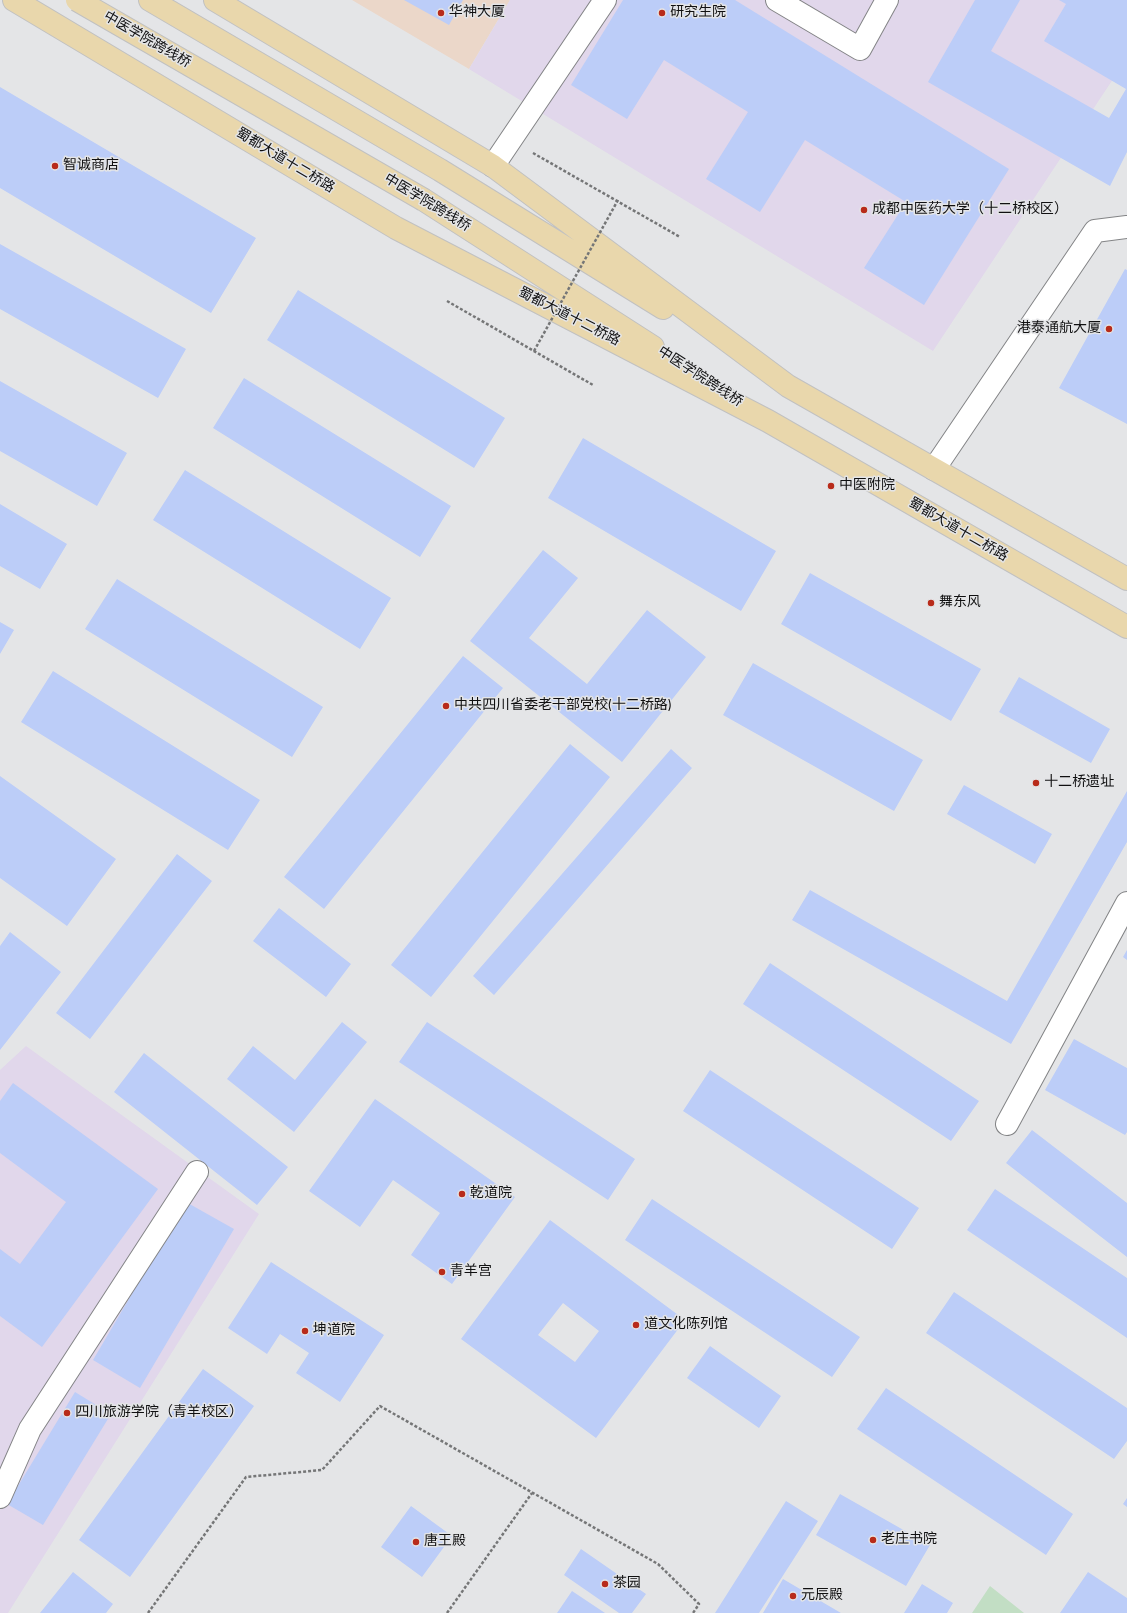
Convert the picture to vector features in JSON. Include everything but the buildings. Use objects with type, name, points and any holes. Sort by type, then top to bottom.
[{"type":"main road","name":"蜀都大道十二桥路","points":[[14,0],[396,228],[768,421],[1127,627]]},
{"type":"main road","name":"中医学院跨线桥","points":[[77,0],[424,200],[768,421]]},
{"type":"main road","points":[[150,0],[440,170],[788,386],[1127,579]]},
{"type":"main road","points":[[215,0],[493,166],[788,386]]},
{"type":"street","points":[[493,166],[605,0]]},
{"type":"street","points":[[777,0],[860,49],[887,0]]},
{"type":"street","points":[[934,469],[1095,231],[1127,228]]},
{"type":"street","points":[[1007,1124],[1127,903]]},
{"type":"street","points":[[0,1496],[30,1429],[197,1172]]},
{"type":"path","points":[[529,150],[680,237]]},
{"type":"path","points":[[534,351],[618,200]]},
{"type":"path","points":[[447,302],[593,384]]},
{"type":"path","points":[[148,1613],[246,1477],[322,1470],[380,1406],[658,1564],[699,1604],[693,1613]]},
{"type":"path","points":[[447,1613],[532,1492]]},
{"type":"shaded area","points":[[352,0],[510,0],[469,69]]},
{"type":"shaded area","name":"成都中医药大学（十二桥校区）","points":[[510,0],[1127,0],[1127,58],[933,351],[469,69]]},
{"type":"shaded area","name":"四川旅游学院（青羊校区）","points":[[26,1046],[259,1214],[8,1613],[0,1613],[0,1070]]},
{"type":"green space","points":[[990,1586],[1024,1613],[972,1613]]},
{"type":"place","name":"华神大厦","points":[[441,13]]},
{"type":"place","name":"研究生院","points":[[662,13]]},
{"type":"place","name":"智诚商店","points":[[55,166]]},
{"type":"place","name":"成都中医药大学（十二桥校区）","points":[[864,210]]},
{"type":"place","name":"港泰通航大厦","points":[[1109,329]]},
{"type":"place","name":"中医附院","points":[[831,486]]},
{"type":"place","name":"舞东风","points":[[931,603]]},
{"type":"place","name":"中共四川省委老干部党校(十二桥路)","points":[[446,706]]},
{"type":"place","name":"十二桥遗址","points":[[1036,783]]},
{"type":"place","name":"乾道院","points":[[462,1194]]},
{"type":"place","name":"青羊宫","points":[[442,1272]]},
{"type":"place","name":"道文化陈列馆","points":[[636,1325]]},
{"type":"place","name":"坤道院","points":[[305,1331]]},
{"type":"place","name":"四川旅游学院（青羊校区）","points":[[67,1413]]},
{"type":"place","name":"老庄书院","points":[[873,1540]]},
{"type":"place","name":"唐王殿","points":[[416,1542]]},
{"type":"place","name":"茶园","points":[[605,1584]]},
{"type":"place","name":"元辰殿","points":[[793,1596]]}]
